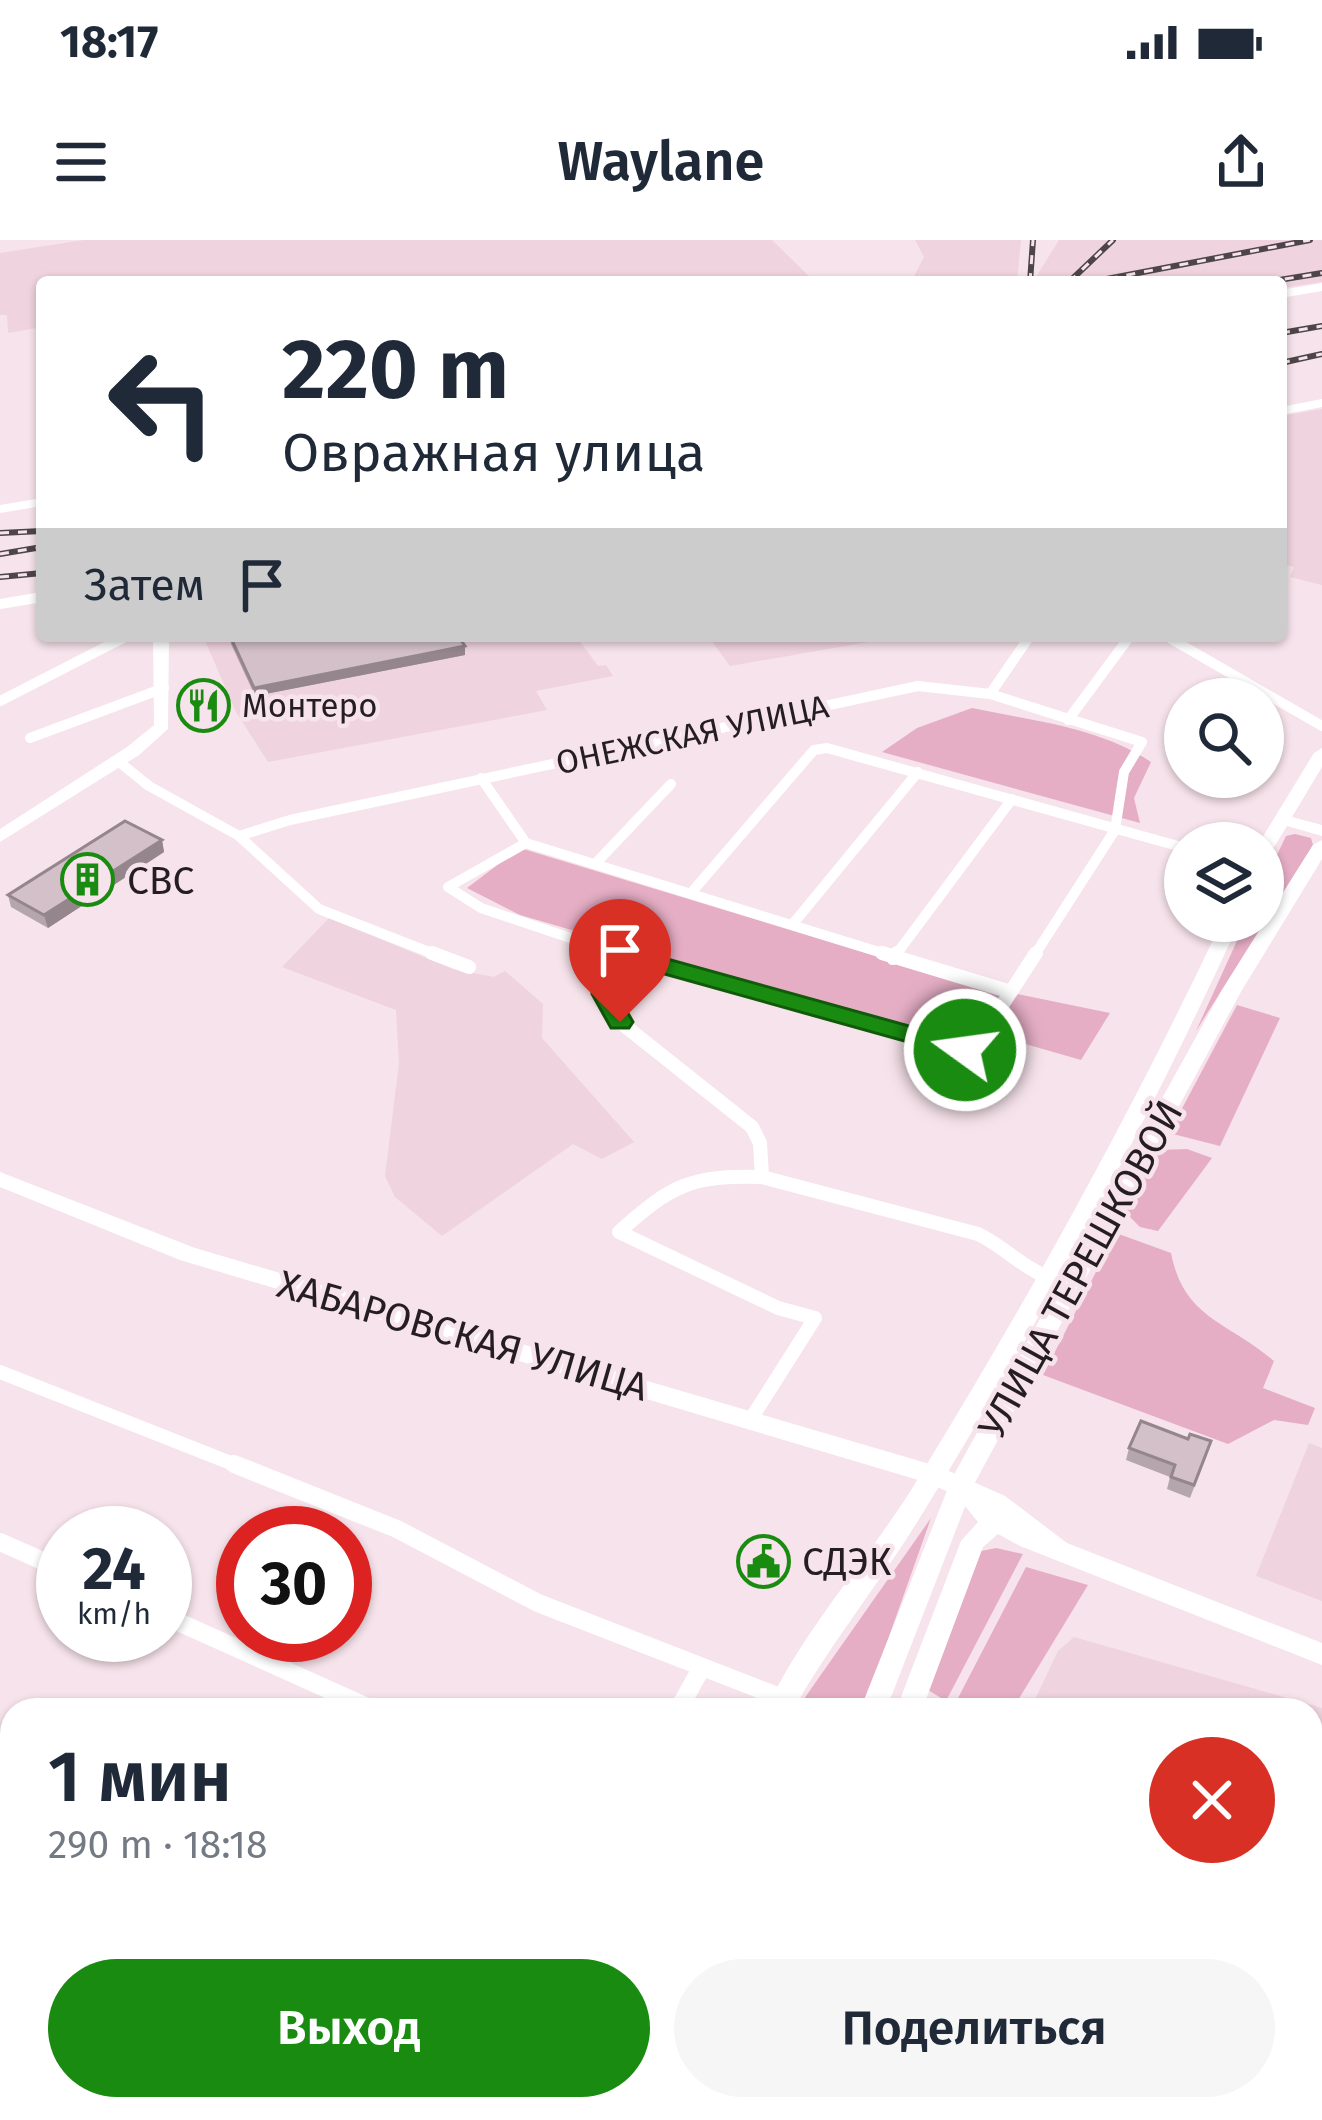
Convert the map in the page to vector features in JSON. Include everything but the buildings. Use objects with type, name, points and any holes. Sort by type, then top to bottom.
[{"type":"main road","points":[[1287,292],[1322,287]]},
{"type":"main road","points":[[1287,410],[1322,403]]},
{"type":"main road","points":[[0,509],[36,503]]},
{"type":"main road","points":[[0,837],[162,726],[160,642]]},
{"type":"main road","points":[[1279,822],[1322,753]]},
{"type":"main road","points":[[1281,819],[1322,831]]},
{"type":"main road","name":"УЛИЦА ТЕРЕШКОВОЙ","points":[[878,1698],[962,1485],[1232,990],[1322,844]]},
{"type":"main road","name":"УЛИЦА ТЕРЕШКОВОЙ","points":[[787,1698],[932,1474],[1047,1276],[1206,982],[1222,942]]},
{"type":"main road","name":"ХАБАРОВСКАЯ УЛИЦА","points":[[0,1179],[188,1254],[932,1474],[996,1503],[1059,1551]]},
{"type":"main road","points":[[962,1485],[970,1502],[995,1522],[1322,1654]]},
{"type":"main road","points":[[914,1698],[973,1541],[995,1522]]},
{"type":"street","points":[[0,604],[36,598]]},
{"type":"street","points":[[0,701],[115,642]]},
{"type":"street","points":[[990,694],[1026,642]]},
{"type":"street","points":[[1068,720],[1126,642]]},
{"type":"street","points":[[1176,642],[1322,726]]},
{"type":"street","name":"ОНЕЖСКАЯ УЛИЦА","points":[[239,836],[481,778],[918,686],[990,694],[1142,742],[1124,772],[1115,830]]},
{"type":"street","points":[[29,738],[164,688]]},
{"type":"street","points":[[691,893],[814,750],[853,753],[1164,843]]},
{"type":"street","points":[[118,760],[149,786],[239,836],[319,908],[469,968]]},
{"type":"street","points":[[792,926],[918,772]]},
{"type":"street","points":[[481,778],[526,843],[1011,992]]},
{"type":"street","points":[[595,864],[670,784]]},
{"type":"street","points":[[893,958],[1012,799]]},
{"type":"street","points":[[526,843],[448,886],[481,908],[606,950],[965,1050],[975,1047],[1115,830]]},
{"type":"street","points":[[606,950],[604,994],[620,1022],[752,1126],[760,1143],[762,1177]]},
{"type":"street","points":[[751,1419],[815,1318],[778,1307],[619,1232],[674,1182],[710,1175],[762,1177],[978,1234],[995,1242],[1016,1264],[1047,1276]]},
{"type":"street","points":[[0,1372],[398,1529],[464,1569],[767,1698]]},
{"type":"street","points":[[0,1542],[36,1558]]},
{"type":"street","points":[[192,1628],[347,1698]]},
{"type":"street","points":[[685,1698],[702,1667]]},
{"type":"shaded area","points":[[84,240],[772,240],[809,276],[36,276],[36,328],[8,333],[7,315],[0,315],[0,253]]},
{"type":"shaded area","points":[[915,240],[1021,240],[1018,276],[914,276],[924,257]]},
{"type":"shaded area","points":[[1059,240],[1322,240],[1322,282],[1287,287],[1287,276],[1037,276]]},
{"type":"shaded area","points":[[1322,409],[1322,585],[1290,577],[1294,567],[1287,565],[1287,415]]},
{"type":"shaded area","points":[[206,642],[580,642],[598,666],[606,665],[613,676],[536,691],[547,710],[268,762],[236,712]]},
{"type":"shaded area","points":[[712,642],[868,642],[730,666]]},
{"type":"shaded area","points":[[972,708],[1087,733],[1151,762],[1134,798],[1140,823],[882,752],[917,728]]},
{"type":"shaded area","points":[[1286,836],[1311,838],[1313,845],[1284,891],[1284,840]]},
{"type":"shaded area","points":[[520,848],[968,984],[1110,1013],[1081,1060],[998,1036],[962,1044],[520,915],[467,888]]},
{"type":"shaded area","points":[[329,918],[453,969],[494,977],[505,971],[543,1004],[542,1038],[634,1142],[602,1159],[573,1144],[442,1236],[395,1197],[385,1176],[399,1063],[396,1010],[282,967]]},
{"type":"shaded area","points":[[1236,942],[1252,942],[1196,1031]]},
{"type":"shaded area","points":[[1237,1005],[1280,1018],[1220,1146],[1169,1133]]},
{"type":"shaded area","points":[[1187,1149],[1212,1158],[1158,1231],[1140,1227],[1125,1212],[1159,1150]]},
{"type":"shaded area","points":[[1116,1233],[1171,1253],[1177,1275],[1197,1306],[1274,1361],[1263,1388],[1315,1408],[1308,1425],[1274,1420],[1228,1444],[1043,1375]]},
{"type":"shaded area","points":[[1309,1443],[1322,1448],[1322,1601],[1256,1576]]},
{"type":"shaded area","points":[[931,1518],[867,1698],[806,1696]]},
{"type":"shaded area","points":[[996,1548],[1023,1554],[948,1698],[941,1698],[928,1690],[981,1551]]},
{"type":"shaded area","points":[[1026,1567],[1088,1585],[1019,1698],[958,1698]]},
{"type":"shaded area","points":[[1074,1637],[1287,1698],[1036,1698],[1058,1651]]},
{"type":"railway","points":[[1030,276],[1033,240]]},
{"type":"railway","points":[[1075,276],[1113,240]]},
{"type":"railway","points":[[1122,276],[1310,240]]},
{"type":"railway","points":[[1287,279],[1322,273]]},
{"type":"railway","points":[[1287,332],[1322,326]]},
{"type":"railway","points":[[1287,362],[1322,354]]},
{"type":"railway","points":[[0,533],[36,531]]},
{"type":"railway","points":[[0,554],[36,548]]},
{"type":"railway","points":[[0,577],[36,574]]},
{"type":"place","name":"Монтеро","points":[[203,705]]},
{"type":"place","name":"СВС","points":[[88,880]]},
{"type":"place","name":"СДЭК","points":[[763,1561]]},
{"type":"route","points":[[620,1022],[604,994],[606,950],[965,1050]]}]
